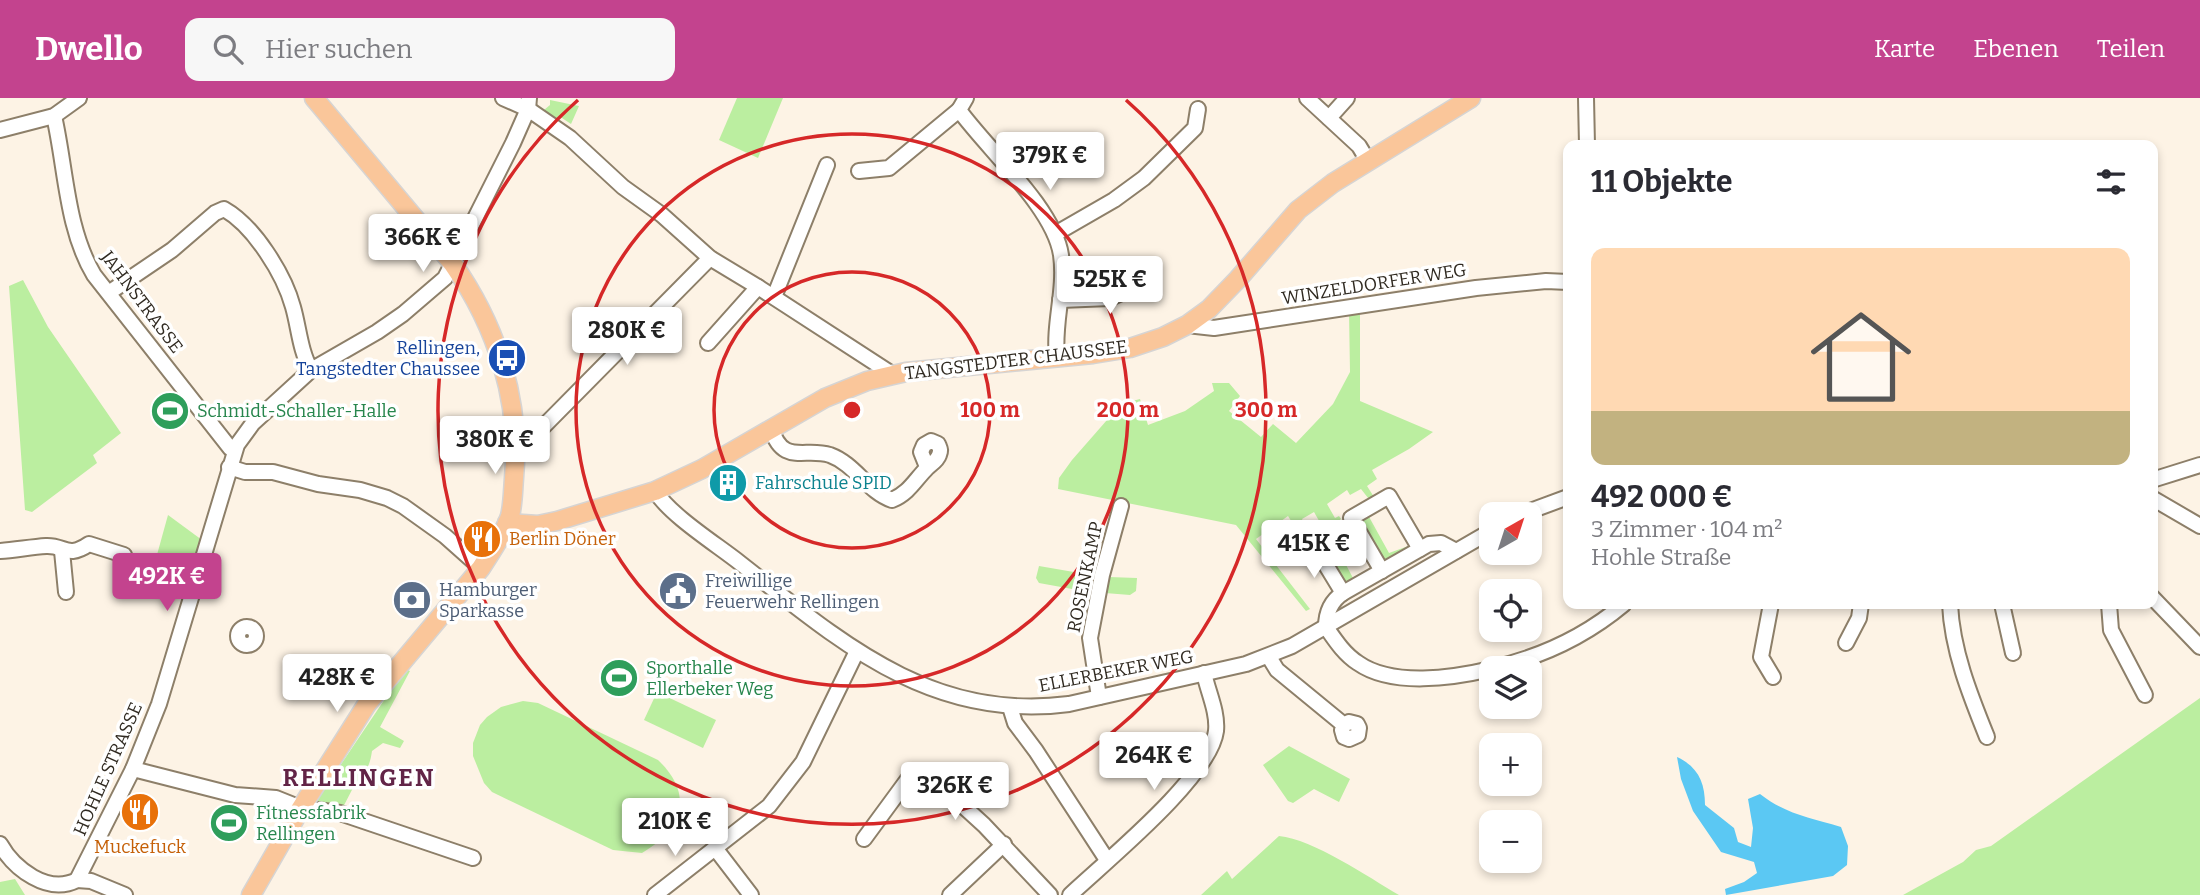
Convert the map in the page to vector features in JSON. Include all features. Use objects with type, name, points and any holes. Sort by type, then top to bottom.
[{"type":"main road","points":[[251,895],[301,807],[367,704],[481,568],[507,523],[512,508],[516,436],[508,384],[494,339],[474,293],[453,264],[314,98]]},
{"type":"main road","name":"TANGSTEDTER CHAUSSEE","points":[[507,523],[538,525],[557,522],[655,491],[702,470],[771,428],[844,389],[892,374],[1057,358],[1138,346],[1163,337],[1187,325],[1224,294],[1298,210],[1333,183],[1471,98]]},
{"type":"street","points":[[0,130],[54,116],[79,98]]},
{"type":"street","points":[[503,98],[528,103],[710,258],[892,374]]},
{"type":"street","points":[[1307,98],[1359,146],[1368,161]]},
{"type":"street","points":[[1329,118],[1347,98]]},
{"type":"street","points":[[1586,98],[1587,140]]},
{"type":"street","name":"HOHLE STRASSE","points":[[77,880],[133,769],[159,704],[234,451],[253,423],[311,370],[377,332],[403,314],[444,278],[528,103]]},
{"type":"street","points":[[859,171],[889,168],[963,104],[1037,204],[1055,234],[1061,253],[1063,274],[1055,333],[1057,358]]},
{"type":"street","points":[[1055,234],[1114,200],[1144,178],[1195,128],[1198,109]]},
{"type":"street","name":"JAHNSTRASSE","points":[[54,116],[69,200],[82,249],[94,275],[234,451]]},
{"type":"street","points":[[774,297],[827,166]]},
{"type":"street","points":[[110,292],[172,250],[215,213],[224,209],[239,220],[253,236],[282,277],[311,370]]},
{"type":"street","points":[[516,436],[537,433],[710,258]]},
{"type":"street","points":[[1060,300],[1110,298],[1150,280]]},
{"type":"street","name":"WINZELDORFER WEG","points":[[1187,325],[1214,328],[1476,288],[1563,282]]},
{"type":"street","points":[[708,343],[758,287]]},
{"type":"street","points":[[771,428],[777,442],[785,450],[797,454],[819,453],[831,456],[852,469],[882,496],[892,500],[908,491],[927,467]]},
{"type":"street","points":[[2158,478],[2200,466]]},
{"type":"street","points":[[229,467],[245,472],[273,472],[387,498],[445,536],[481,568]]},
{"type":"street","name":"ELLERBEKER WEG","points":[[655,491],[665,503],[711,541],[857,651],[936,691],[964,700],[1010,707],[1042,707],[1099,697],[1269,656],[1326,627],[1479,538]]},
{"type":"street","points":[[1382,571],[1351,518],[1389,496],[1420,549]]},
{"type":"street","points":[[1542,507],[1563,499]]},
{"type":"street","points":[[2158,502],[2200,526]]},
{"type":"street","name":"ROSENKAMP","points":[[1099,697],[1090,639],[1102,575],[1121,506]]},
{"type":"street","points":[[1456,551],[1435,542],[1343,593],[1328,610],[1326,627],[1345,653],[1366,668],[1396,676],[1429,678],[1479,671]]},
{"type":"street","points":[[0,551],[51,546],[62,551],[79,551],[89,544],[124,555]]},
{"type":"street","points":[[1301,547],[1318,552],[1343,593]]},
{"type":"street","points":[[62,551],[66,592]]},
{"type":"street","points":[[2158,603],[2200,647]]},
{"type":"street","points":[[1533,656],[1591,628],[1618,609]]},
{"type":"street","points":[[1770,609],[1761,657],[1773,677]]},
{"type":"street","points":[[1846,643],[1859,618],[1860,609]]},
{"type":"street","points":[[1951,609],[1955,641],[1968,692],[1987,737]]},
{"type":"street","points":[[2003,609],[2013,653]]},
{"type":"street","points":[[2109,609],[2111,630],[2145,695]]},
{"type":"street","points":[[655,895],[769,806],[803,762],[857,651]]},
{"type":"street","points":[[1269,656],[1276,670],[1344,725]]},
{"type":"street","points":[[1070,895],[1181,790],[1206,759],[1216,729],[1216,715],[1204,673]]},
{"type":"street","points":[[1010,707],[1015,723],[1107,860]]},
{"type":"street","points":[[133,769],[199,787],[250,797],[276,798],[301,807],[340,814],[472,858]]},
{"type":"street","points":[[864,839],[911,775],[921,771],[1004,844],[1050,895]]},
{"type":"street","points":[[0,844],[25,874],[60,891],[77,880],[91,881],[125,895]]},
{"type":"street","points":[[950,895],[1004,844]]},
{"type":"street","points":[[715,848],[751,895]]},
{"type":"green space","points":[[737,98],[783,98],[758,158],[719,140]]},
{"type":"green space","points":[[550,100],[579,106],[571,124],[559,116],[555,119],[544,110],[550,105]]},
{"type":"green space","points":[[23,280],[48,327],[121,433],[93,455],[97,463],[32,512],[25,510],[9,286]]},
{"type":"green space","points":[[1360,309],[1360,401],[1433,432],[1372,470],[1377,479],[1367,486],[1374,497],[1372,503],[1361,489],[1350,495],[1347,490],[1327,504],[1335,518],[1339,516],[1341,519],[1326,532],[1340,556],[1351,550],[1353,558],[1345,563],[1353,578],[1361,573],[1364,578],[1341,586],[1311,537],[1329,526],[1327,523],[1322,526],[1314,512],[1302,519],[1309,533],[1302,538],[1288,516],[1256,539],[1310,609],[1306,611],[1236,525],[1058,489],[1059,478],[1072,460],[1121,404],[1140,399],[1148,425],[1185,411],[1214,391],[1212,383],[1229,383],[1240,396],[1229,411],[1261,437],[1273,424],[1296,443],[1333,404],[1350,372],[1349,311]]},
{"type":"green space","points":[[1380,507],[1381,510],[1368,515],[1389,553],[1414,544],[1413,551],[1380,564],[1358,516]]},
{"type":"green space","points":[[168,515],[202,540],[191,575],[155,562]]},
{"type":"green space","points":[[1039,566],[1097,576],[1094,593],[1039,583],[1036,578]]},
{"type":"green space","points":[[1109,577],[1137,578],[1136,591],[1130,595],[1105,593]]},
{"type":"green space","points":[[405,669],[410,671],[380,727],[404,741],[400,748],[383,743],[372,751],[366,771],[360,782],[355,784],[340,813],[311,809]]},
{"type":"green space","points":[[657,692],[716,720],[703,748],[644,720]]},
{"type":"green space","points":[[2200,698],[2200,895],[1903,895],[1963,862],[1976,850],[1991,846]]},
{"type":"green space","points":[[523,701],[538,703],[658,760],[670,773],[680,798],[679,811],[667,833],[642,853],[613,850],[492,792],[484,783],[473,756],[473,743],[480,725],[487,717],[501,707]]},
{"type":"green space","points":[[1289,746],[1350,779],[1339,802],[1314,789],[1293,803],[1288,801],[1263,765]]},
{"type":"green space","points":[[1279,836],[1324,851],[1399,895],[1201,895],[1227,871],[1232,879]]},
{"type":"green space","points":[[15,879],[25,895],[0,895],[0,882]]},
{"type":"water","points":[[1677,757],[1690,765],[1699,776],[1704,789],[1705,805],[1734,828],[1738,842],[1751,847],[1753,828],[1748,799],[1760,794],[1789,811],[1841,827],[1848,846],[1847,865],[1833,876],[1726,895],[1725,889],[1744,882],[1757,873],[1754,862],[1721,852],[1693,811],[1681,779]]},
{"type":"place","name":"Rellingen, Tangstedter Chaussee","points":[[507,358]]},
{"type":"place","name":"Schmidt-Schaller-Halle","points":[[170,411]]},
{"type":"place","name":"Fahrschule SPID","points":[[728,483]]},
{"type":"place","name":"Berlin Döner","points":[[482,539]]},
{"type":"place","name":"Freiwillige Feuerwehr Rellingen","points":[[678,591]]},
{"type":"place","name":"Hamburger Sparkasse","points":[[412,600]]},
{"type":"place","name":"Sporthalle Ellerbeker Weg","points":[[619,678]]},
{"type":"place","name":"Muckefuck","points":[[140,812]]},
{"type":"place","name":"Fitnessfabrik Rellingen","points":[[229,823]]},
{"type":"district","name":"RELLINGEN","points":[[359,778]]}]
